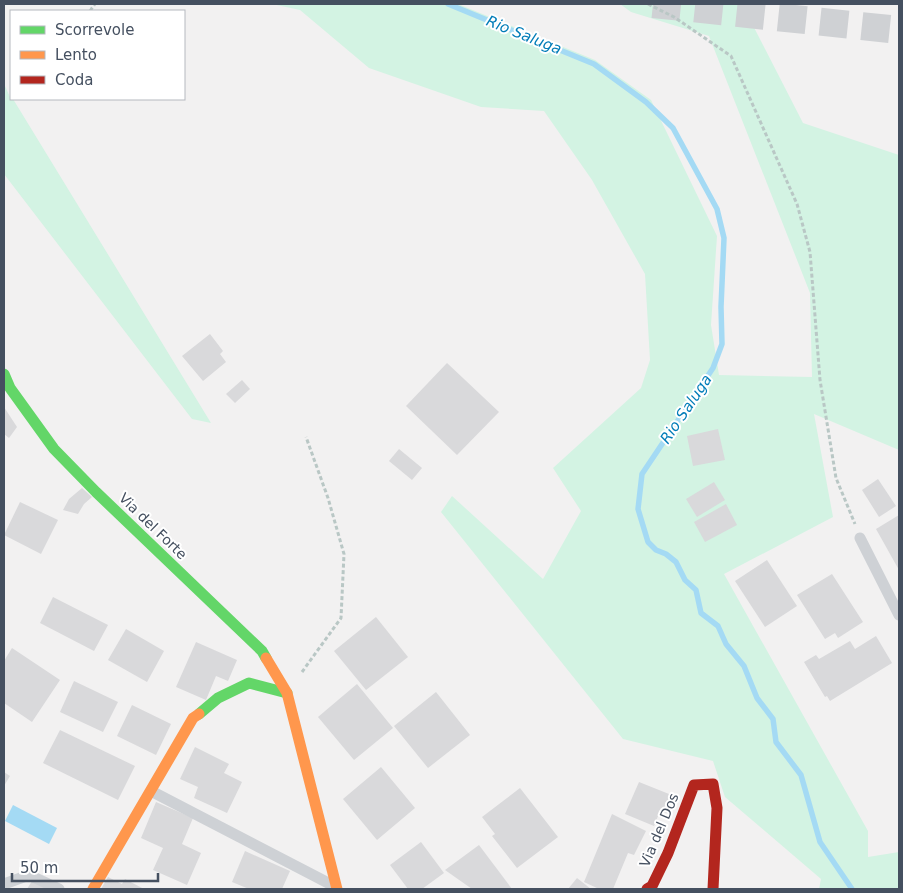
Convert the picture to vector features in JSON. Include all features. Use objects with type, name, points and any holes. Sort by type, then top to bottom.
[{"type":"street","name":"Via del Forte","points":[[4,374],[10,388],[54,449],[96,492],[262,651],[287,694],[338,889]]},
{"type":"street","points":[[93,889],[193,718],[218,698],[249,683],[287,694]]},
{"type":"street","name":"Via del Dos","points":[[647,889],[652,886],[668,853],[694,784],[713,784],[717,808],[713,889]]},
{"type":"lane","points":[[860,538],[899,615]]},
{"type":"lane","points":[[150,790],[338,889]]},
{"type":"lane","points":[[4,884],[29,875],[59,889]]},
{"type":"path","points":[[648,4],[674,17],[731,56],[797,204],[810,252],[820,380],[836,478],[860,538]]},
{"type":"path","points":[[287,694],[341,618],[344,554],[328,498],[306,437]]},
{"type":"green space","points":[[272,4],[458,4],[595,60],[651,100],[717,236],[711,325],[719,375],[812,377],[810,293],[709,36],[631,12],[620,4],[742,4],[803,123],[899,155],[899,450],[814,414],[833,517],[724,574],[868,831],[868,857],[899,852],[899,889],[819,889],[821,879],[725,797],[713,761],[623,739],[441,512],[452,496],[543,579],[581,511],[553,468],[641,388],[650,360],[645,274],[592,180],[544,111],[481,107],[369,68],[300,10]]},
{"type":"green space","points":[[4,84],[10,100],[14,100],[211,423],[192,419],[4,174]]},
{"type":"water","points":[[13,805],[57,828],[49,844],[5,821]]},
{"type":"building","points":[[210,334],[223,351],[220,354],[226,362],[203,381],[182,356]]},
{"type":"building","points":[[447,363],[499,412],[457,455],[406,406]]},
{"type":"building","points":[[242,380],[250,389],[235,403],[226,394]]},
{"type":"building","points":[[4,407],[17,427],[9,438],[4,434]]},
{"type":"building","points":[[718,429],[725,460],[693,466],[687,436]]},
{"type":"building","points":[[399,449],[422,468],[412,480],[389,461]]},
{"type":"building","points":[[878,479],[896,506],[879,517],[862,490]]},
{"type":"building","points":[[714,482],[725,500],[697,517],[686,499]]},
{"type":"building","points":[[82,488],[92,497],[84,504],[78,514],[63,510],[69,499]]},
{"type":"building","points":[[20,502],[58,520],[41,554],[4,535]]},
{"type":"building","points":[[726,504],[737,525],[705,542],[694,522]]},
{"type":"building","points":[[899,515],[899,570],[876,529]]},
{"type":"building","points":[[767,560],[797,606],[765,627],[735,581]]},
{"type":"building","points":[[832,574],[863,622],[838,638],[835,633],[825,639],[797,595]]},
{"type":"building","points":[[53,597],[108,625],[94,651],[40,623]]},
{"type":"building","points":[[376,617],[408,657],[366,690],[334,651]]},
{"type":"building","points":[[126,629],[164,651],[147,682],[108,660]]},
{"type":"building","points":[[876,636],[892,663],[830,701],[827,696],[825,697],[804,662],[816,655],[819,659],[850,641],[855,649]]},
{"type":"building","points":[[196,642],[237,660],[228,681],[216,676],[206,700],[176,687]]},
{"type":"building","points":[[12,648],[60,680],[32,722],[4,703],[4,661]]},
{"type":"building","points":[[74,681],[118,702],[103,732],[60,712]]},
{"type":"building","points":[[357,684],[393,728],[354,760],[318,717]]},
{"type":"building","points":[[436,692],[470,735],[428,768],[394,726]]},
{"type":"building","points":[[132,705],[171,724],[156,755],[117,736]]},
{"type":"building","points":[[60,730],[135,766],[118,800],[43,763]]},
{"type":"building","points":[[195,747],[229,764],[224,773],[242,782],[227,813],[194,798],[198,787],[180,779]]},
{"type":"building","points":[[381,767],[415,808],[377,840],[343,799]]},
{"type":"building","points":[[4,772],[10,776],[4,786]]},
{"type":"building","points":[[639,782],[674,796],[671,814],[660,811],[654,826],[625,814]]},
{"type":"building","points":[[520,788],[558,837],[517,868],[492,836],[495,834],[482,817]]},
{"type":"building","points":[[156,802],[193,818],[182,844],[201,853],[187,885],[153,870],[163,848],[141,838]]},
{"type":"building","points":[[612,814],[646,831],[634,855],[628,853],[613,889],[599,889],[584,882]]},
{"type":"building","points":[[421,842],[444,873],[422,889],[408,889],[390,865]]},
{"type":"building","points":[[479,845],[512,889],[472,889],[445,870]]},
{"type":"building","points":[[245,851],[290,871],[282,889],[249,889],[232,882]]},
{"type":"building","points":[[108,877],[122,884],[125,879],[144,889],[101,889]]},
{"type":"building","points":[[577,878],[591,889],[568,889]]},
{"type":"building","points":[[32,881],[48,889],[27,889]]},
{"type":"waterway","name":"Rio Saluga","points":[[448,4],[594,64],[646,102],[673,128],[717,209],[724,238],[721,307],[722,344],[713,368],[642,474],[638,509],[648,542],[656,550],[666,554],[676,562],[685,580],[696,590],[701,613],[718,626],[726,644],[744,666],[757,698],[773,719],[776,742],[801,775],[820,842],[852,889]]},
{"type":"tunnel","points":[[653,4],[899,30]]},
{"type":"traffic: fast","points":[[4,374],[10,388],[54,449],[96,492],[262,651],[266,658]]},
{"type":"traffic: fast","points":[[199,714],[218,698],[249,683],[287,693]]},
{"type":"traffic: slow","points":[[266,658],[287,693],[337,889]]},
{"type":"traffic: slow","points":[[93,889],[193,718],[199,714]]},
{"type":"traffic: jam","points":[[647,889],[652,886],[668,853],[694,785],[713,784],[717,808],[713,889]]}]
